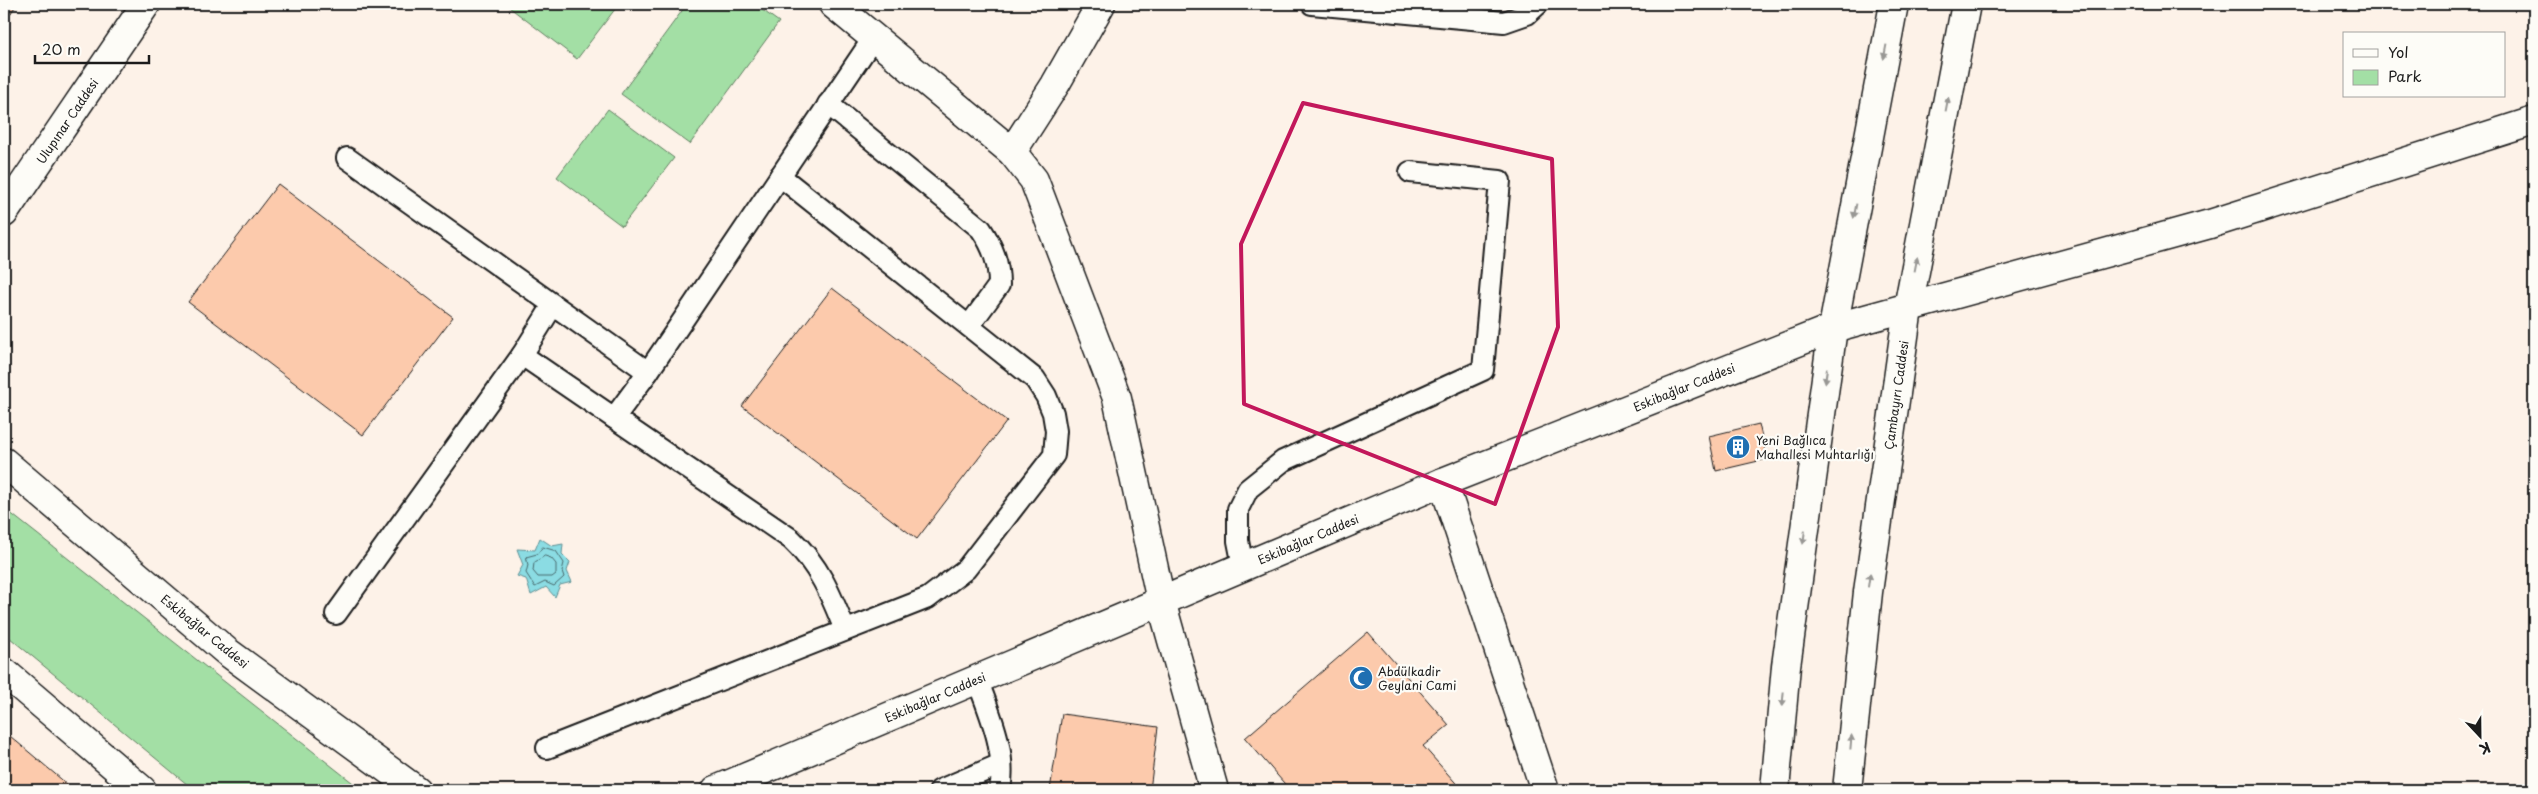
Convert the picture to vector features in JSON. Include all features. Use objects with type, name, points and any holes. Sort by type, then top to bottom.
[{"type":"street","name":"Ulupınar Caddesi","points":[[4,213],[146,4]]},
{"type":"street","points":[[833,4],[1012,152],[1034,180],[1117,398],[1161,600],[1214,790]]},
{"type":"street","points":[[1012,152],[1055,85],[1102,4]]},
{"type":"street","points":[[1775,790],[1786,666],[1833,328],[1894,4]]},
{"type":"street","name":"Çambayırı Caddesi","points":[[1847,790],[1868,592],[1908,308],[1966,4]]},
{"type":"street","name":"Eskibağlar Caddesi","points":[[716,790],[1443,482],[1833,328],[2210,224],[2534,121]]},
{"type":"street","name":"Eskibağlar Caddesi","points":[[4,462],[226,651],[416,790]]},
{"type":"street","points":[[1443,482],[1545,790]]},
{"type":"street","points":[[4,672],[142,790]]},
{"type":"lane","points":[[1312,4],[1504,22],[1527,14],[1538,4]]},
{"type":"lane","points":[[614,418],[648,372],[874,37]]},
{"type":"lane","points":[[828,104],[980,229],[990,243],[997,259],[999,286],[969,326]]},
{"type":"lane","points":[[347,158],[648,372]]},
{"type":"lane","points":[[1243,566],[1238,541],[1238,510],[1248,489],[1283,462],[1484,370],[1500,181],[1410,172]]},
{"type":"lane","points":[[547,748],[928,598],[966,569],[1054,455],[1056,431],[1053,413],[1046,396],[1035,379],[780,176]]},
{"type":"lane","points":[[336,614],[522,355],[553,305]]},
{"type":"lane","points":[[522,355],[791,539],[817,567],[826,582],[845,630]]},
{"type":"lane","points":[[977,679],[998,739],[1001,764],[1000,790]]},
{"type":"lane","points":[[940,790],[1001,764]]},
{"type":"highlighted area","points":[[1303,103],[1552,159],[1558,327],[1495,504],[1244,404],[1241,244]]},
{"type":"green space","points":[[505,4],[619,4],[577,59]]},
{"type":"green space","points":[[687,4],[754,4],[779,22],[690,144],[621,94]]},
{"type":"green space","points":[[608,109],[674,158],[622,226],[557,177]]},
{"type":"green space","points":[[4,508],[362,790],[194,790],[4,633]]},
{"type":"water","points":[[540,538],[552,546],[563,544],[562,554],[570,562],[567,571],[572,582],[560,585],[555,597],[546,587],[531,595],[526,579],[517,576],[523,565],[517,549],[535,550]]},
{"type":"building","points":[[4,4],[17,4],[4,23]]},
{"type":"building","points":[[278,184],[453,317],[363,435],[188,302]]},
{"type":"building","points":[[832,288],[1007,421],[917,539],[742,406]]},
{"type":"building","name":"Yeni Bağlıca Mahallesi Muhtarlığı","points":[[1759,424],[1767,459],[1716,471],[1709,436]]},
{"type":"building","name":"Abdülkadir Geylani Cami","points":[[1368,632],[1449,725],[1423,746],[1462,790],[1290,790],[1245,738]]},
{"type":"building","points":[[1062,714],[1158,727],[1150,790],[1050,790]]},
{"type":"building","points":[[4,731],[74,790],[4,790]]},
{"type":"place","name":"Yeni Bağlıca Mahallesi Muhtarlığı","points":[[1738,447]]},
{"type":"place","name":"Abdülkadir Geylani Cami","points":[[1361,678]]}]
